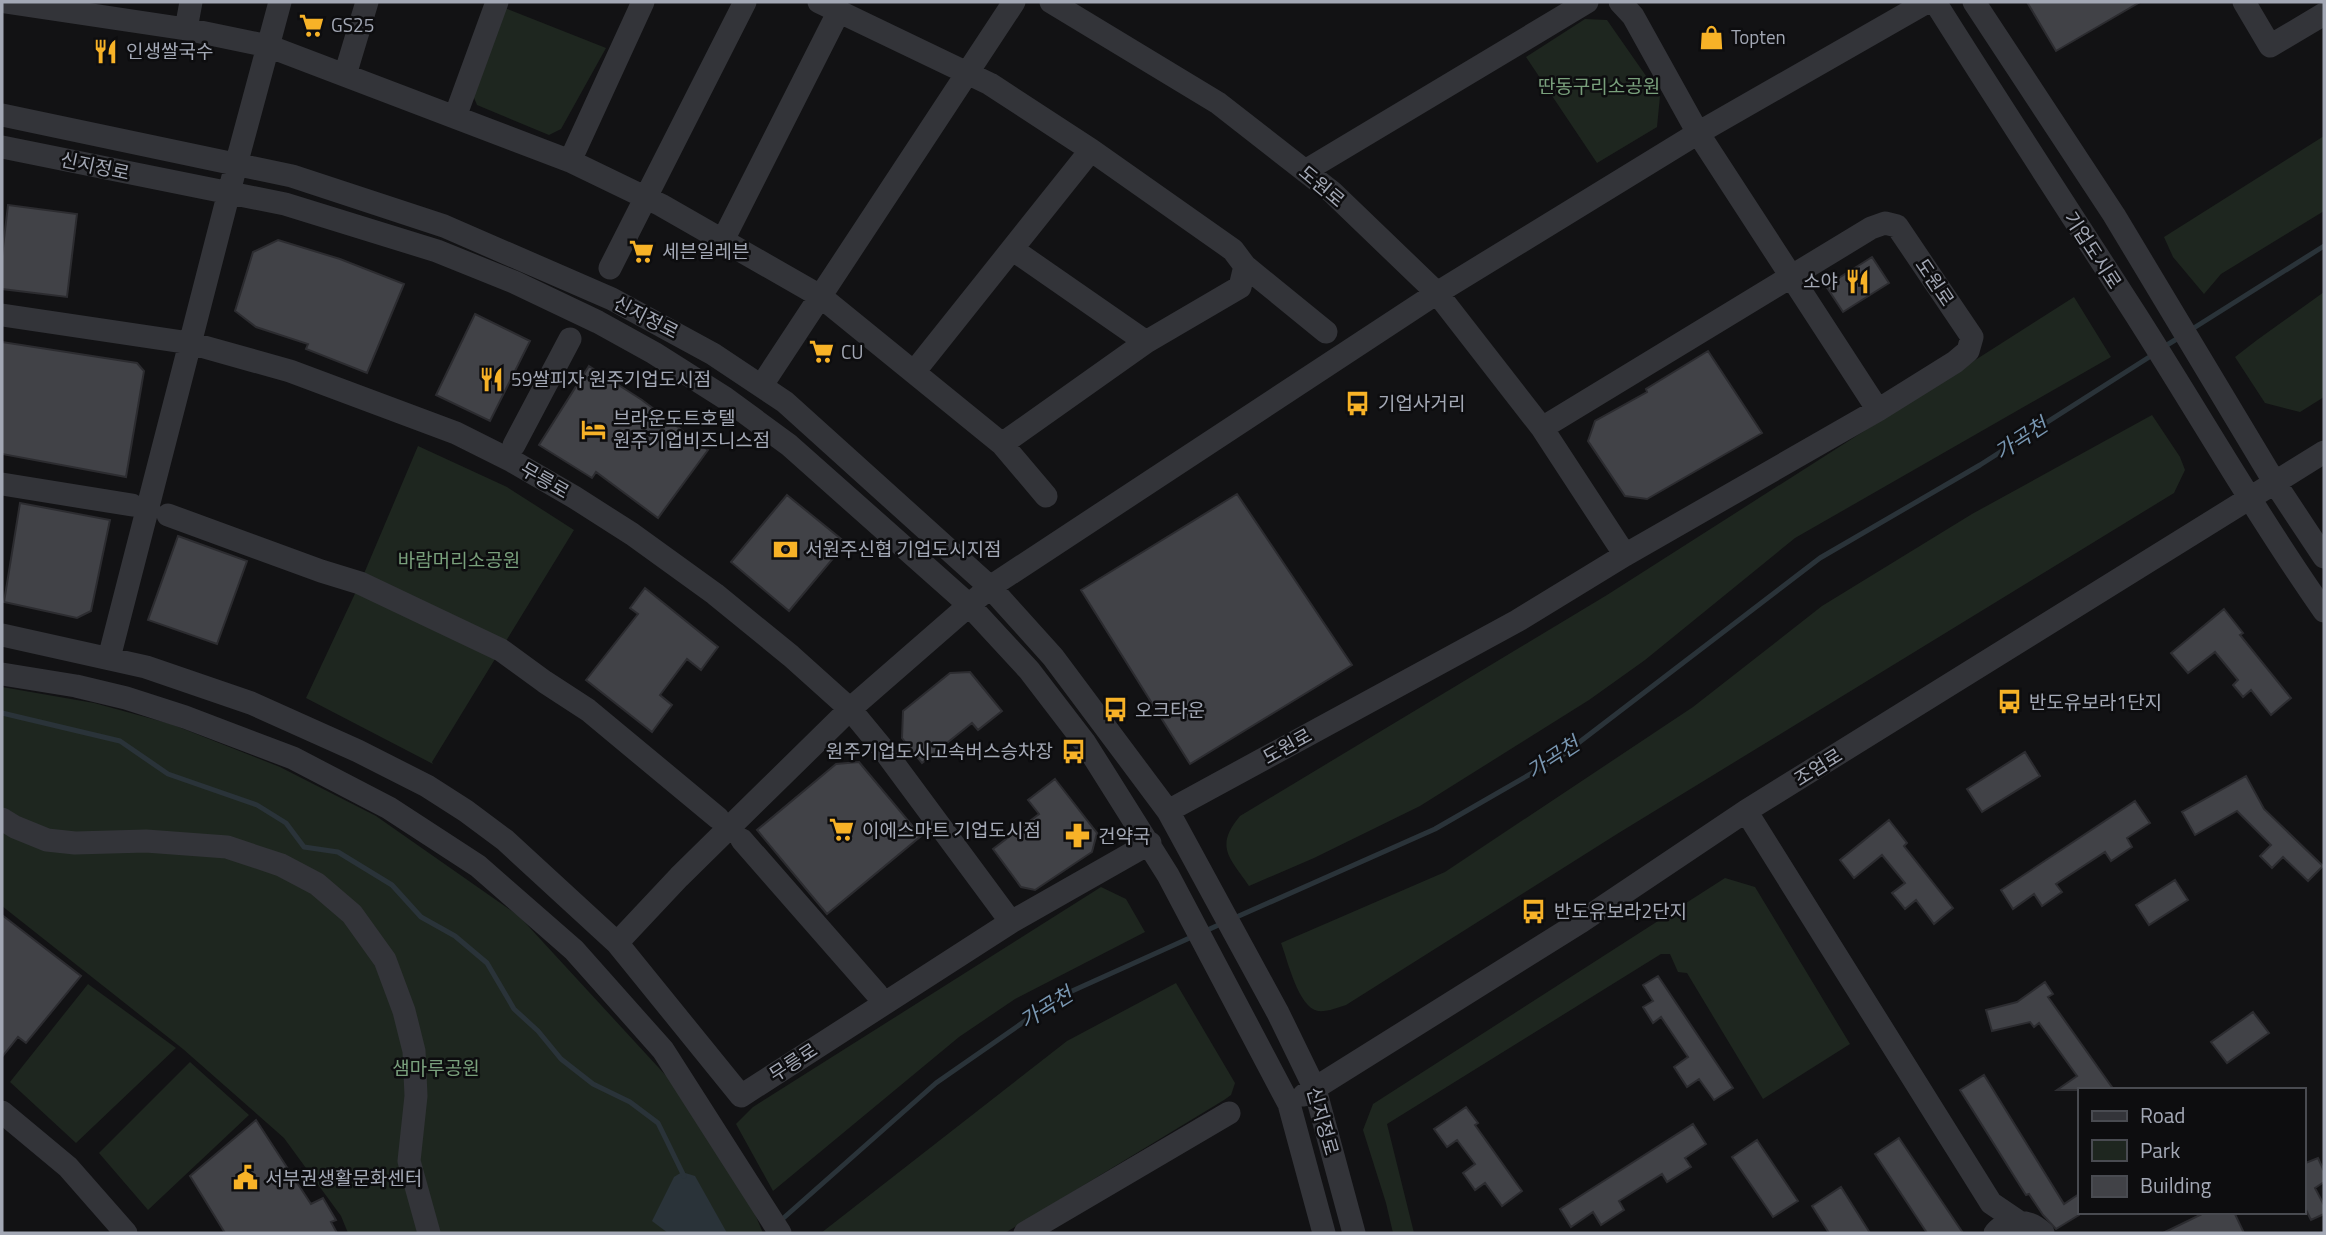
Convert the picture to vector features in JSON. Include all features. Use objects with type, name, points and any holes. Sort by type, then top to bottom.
[{"type":"street","points":[[5,2],[55,5],[268,46],[570,161],[606,178],[653,201],[820,296],[1002,444],[1046,496]]},
{"type":"street","points":[[186,29],[191,2]]},
{"type":"street","points":[[109,658],[228,194],[281,2]]},
{"type":"street","points":[[345,75],[367,2]]},
{"type":"street","points":[[455,117],[497,2]]},
{"type":"street","points":[[570,161],[643,2]]},
{"type":"street","points":[[610,268],[653,201],[745,2]]},
{"type":"street","points":[[762,385],[1014,2]]},
{"type":"street","name":"도원로","points":[[1051,2],[1218,103],[1332,192],[1437,293],[1542,428],[1625,555]]},
{"type":"street","points":[[1305,171],[1587,2]]},
{"type":"street","points":[[1620,2],[1633,16],[1698,132],[1878,410]]},
{"type":"street","points":[[617,943],[679,877],[850,709],[990,587],[1437,293],[1698,132],[1927,2]]},
{"type":"street","name":"기업도시로","points":[[1935,2],[2134,313],[2249,499],[2324,611]]},
{"type":"street","name":"기업도시로","points":[[1974,2],[2107,204],[2275,483],[2324,557]]},
{"type":"street","points":[[2244,2],[2270,46],[2324,14]]},
{"type":"street","points":[[723,240],[829,7],[990,84],[1091,150],[1233,250],[1245,266],[1326,332]]},
{"type":"street","name":"신지정로","points":[[2,115],[292,176],[443,226],[646,317],[762,385],[847,456],[990,587],[1053,657],[1168,811],[1278,1013],[1315,1089],[1354,1233]]},
{"type":"street","name":"신지정로","points":[[2,147],[285,204],[437,251],[514,282],[609,328],[725,398],[789,445],[968,604],[1029,670],[1085,743],[1150,843],[1253,1031],[1289,1104],[1324,1233]]},
{"type":"street","points":[[914,372],[1091,150]]},
{"type":"street","name":"도원로","points":[[1168,811],[1517,621],[1625,555],[1878,410],[1955,362],[1968,351],[1972,337],[1897,226],[1885,223],[1871,228],[1542,428]]},
{"type":"street","points":[[1012,249],[1146,342]]},
{"type":"street","points":[[1002,444],[1146,342],[1240,286],[1245,266]]},
{"type":"street","name":"무릉로","points":[[2,315],[190,343],[302,375],[456,433],[512,461],[632,534],[715,594],[850,709],[883,749],[1011,922]]},
{"type":"street","points":[[514,445],[570,339]]},
{"type":"street","name":"조엄로","points":[[1289,1104],[1582,921],[1746,811],[2324,452]]},
{"type":"street","points":[[2,484],[132,505]]},
{"type":"street","points":[[168,515],[321,572],[360,583],[501,650],[588,710],[718,818]]},
{"type":"street","name":"무릉로","points":[[2,635],[146,667],[251,703],[337,741],[427,786],[505,840],[617,943],[741,1096],[1011,922],[1150,843]]},
{"type":"street","points":[[2,674],[126,698],[293,758],[389,808],[478,866],[574,950],[663,1050],[780,1233]]},
{"type":"street","points":[[1746,811],[1991,1203],[2019,1222]]},
{"type":"street","points":[[2,818],[15,827],[47,839],[75,843],[146,841],[227,848],[281,865],[317,884],[352,914],[384,960],[404,1011],[414,1051],[416,1096],[409,1161],[429,1233]]},
{"type":"street","points":[[741,840],[877,994]]},
{"type":"street","points":[[2,1112],[68,1167],[126,1233]]},
{"type":"street","points":[[1025,1233],[1229,1112]]},
{"type":"street","points":[[1991,1203],[1993,1233],[2009,1223],[2019,1222],[2028,1223],[2043,1233]]},
{"type":"green space","points":[[505,8],[606,48],[561,129],[549,135],[477,105],[472,93]]},
{"type":"green space","name":"딴동구리소공원","points":[[1585,19],[1607,20],[1660,96],[1657,127],[1597,163],[1526,57]]},
{"type":"green space","points":[[2324,136],[2324,211],[2221,274],[2204,294],[2173,257],[2164,237]]},
{"type":"green space","points":[[2324,292],[2324,397],[2300,412],[2265,403],[2235,357]]},
{"type":"green space","points":[[2074,297],[2111,357],[1795,538],[1645,660],[1589,700],[1420,806],[1314,858],[1249,886],[1236,868],[1226,844],[1232,827],[1240,816],[1607,595]]},
{"type":"green space","points":[[2152,415],[2180,457],[2185,470],[2174,493],[1617,834],[1346,1005],[1318,1011],[1305,1001],[1299,992],[1281,943],[1445,872],[1693,707],[1822,606],[1972,514]]},
{"type":"green space","name":"바람머리소공원","points":[[418,446],[507,487],[574,530],[433,764],[306,698],[360,583]]},
{"type":"green space","name":"샘마루공원","points":[[2,687],[94,703],[171,724],[280,767],[376,816],[519,916],[670,1080],[736,1169],[763,1233],[348,1233],[341,1216],[284,1138],[183,1049],[2,906]]},
{"type":"green space","points":[[1725,878],[1755,887],[1850,1044],[1763,1099],[1687,973],[1678,972],[1670,954],[1661,954],[1387,1124],[1414,1233],[1393,1233],[1363,1130],[1373,1104]]},
{"type":"green space","points":[[1101,887],[1126,899],[1145,932],[1015,999],[959,1037],[773,1191],[736,1124],[753,1107]]},
{"type":"green space","points":[[1176,983],[1235,1083],[1231,1095],[1224,1100],[1005,1233],[821,1233],[1067,1041]]},
{"type":"green space","points":[[88,984],[176,1048],[76,1143],[10,1082]]},
{"type":"green space","points":[[190,1062],[249,1115],[148,1210],[99,1153]]},
{"type":"shaded area","points":[[682,1172],[695,1176],[727,1233],[668,1233],[652,1221],[674,1177]]},
{"type":"building","points":[[2027,2],[2140,2],[2056,51]]},
{"type":"building","points":[[8,205],[77,214],[67,297],[2,289],[2,256]]},
{"type":"building","points":[[278,240],[340,259],[404,284],[367,373],[306,349],[308,344],[256,327],[235,311],[253,252]]},
{"type":"building","points":[[1872,257],[1889,283],[1843,312],[1826,286]]},
{"type":"building","points":[[475,314],[530,341],[490,421],[436,395]]},
{"type":"building","points":[[2,342],[137,363],[144,371],[126,477],[2,454]]},
{"type":"building","points":[[1708,351],[1762,433],[1647,499],[1625,496],[1588,441],[1595,421],[1647,392],[1646,389]]},
{"type":"building","points":[[589,366],[642,400],[708,450],[658,518],[596,472],[592,478],[539,445]]},
{"type":"building","points":[[1237,494],[1352,665],[1190,764],[1081,590]]},
{"type":"building","points":[[787,495],[846,543],[789,611],[731,562]]},
{"type":"building","points":[[20,503],[110,520],[91,611],[77,618],[4,602]]},
{"type":"building","points":[[178,536],[247,561],[217,644],[148,620]]},
{"type":"building","points":[[645,588],[718,647],[701,670],[687,659],[660,695],[672,705],[652,732],[586,680],[638,614],[630,608]]},
{"type":"building","points":[[2224,609],[2243,633],[2240,635],[2291,698],[2271,715],[2251,690],[2243,697],[2233,685],[2238,680],[2215,652],[2188,673],[2171,653]]},
{"type":"building","points":[[970,672],[1002,711],[978,730],[972,723],[922,763],[902,738],[903,711],[950,673]]},
{"type":"building","points":[[2025,752],[2040,776],[1982,812],[1967,789]]},
{"type":"building","points":[[859,762],[921,836],[827,914],[757,830],[836,764]]},
{"type":"building","points":[[2246,776],[2264,809],[2323,866],[2308,881],[2283,857],[2272,868],[2260,856],[2271,845],[2237,811],[2195,835],[2182,812]]},
{"type":"building","points":[[1055,779],[1097,833],[1092,852],[1035,890],[1021,887],[993,849],[1039,814],[1028,800]]},
{"type":"building","points":[[2135,801],[2150,823],[2127,838],[2132,847],[2111,861],[2105,852],[2056,884],[2062,892],[2042,906],[2034,894],[2013,909],[2001,890]]},
{"type":"building","points":[[1889,820],[1907,843],[1904,846],[1953,908],[1934,924],[1916,900],[1905,909],[1892,893],[1905,883],[1882,855],[1854,878],[1840,860]]},
{"type":"building","points":[[2175,880],[2188,900],[2149,925],[2136,905]]},
{"type":"building","points":[[2,915],[81,976],[26,1043],[18,1037],[2,1057]]},
{"type":"building","points":[[1658,976],[1733,1088],[1714,1100],[1699,1079],[1687,1087],[1674,1067],[1688,1057],[1661,1017],[1653,1023],[1643,1007],[1653,1001],[1643,985]]},
{"type":"building","points":[[2045,982],[2053,994],[2048,997],[2113,1088],[2057,1090],[2077,1076],[2039,1023],[2034,1027],[2030,1022],[1992,1031],[1986,1010],[2017,1002]]},
{"type":"building","points":[[2253,1012],[2269,1033],[2227,1063],[2211,1042]]},
{"type":"building","points":[[1984,1075],[2064,1204],[2078,1195],[2079,1215],[2056,1229],[2029,1194],[2026,1195],[1960,1090]]},
{"type":"building","points":[[1466,1107],[1478,1123],[1475,1125],[1522,1191],[1502,1206],[1485,1183],[1475,1190],[1463,1173],[1475,1164],[1457,1140],[1447,1147],[1434,1129]]},
{"type":"building","points":[[256,1120],[311,1204],[323,1198],[336,1220],[331,1222],[337,1233],[225,1233],[190,1176]]},
{"type":"building","points":[[1693,1124],[1706,1144],[1685,1158],[1691,1167],[1667,1182],[1662,1174],[1619,1201],[1624,1210],[1601,1225],[1593,1212],[1571,1227],[1560,1209]]},
{"type":"building","points":[[1899,1138],[1963,1233],[1927,1233],[1875,1154]]},
{"type":"building","points":[[1757,1140],[1798,1201],[1773,1217],[1732,1157]]},
{"type":"building","points":[[2318,1158],[2324,1171],[2324,1182],[2315,1188],[2324,1205],[2324,1214],[2311,1220],[2305,1208],[2305,1163]]},
{"type":"building","points":[[1841,1187],[1870,1233],[1829,1233],[1812,1206]]},
{"type":"building","points":[[2202,1214],[2235,1214],[2244,1233],[2163,1233]]},
{"type":"waterway","name":"가곡천","points":[[2189,331],[2324,246]]},
{"type":"waterway","name":"가곡천","points":[[2162,348],[2180,337]]},
{"type":"waterway","name":"가곡천","points":[[1232,919],[1435,829],[1560,757],[1820,558],[1980,465],[2154,354]]},
{"type":"waterway","points":[[2,713],[120,741],[168,774],[257,805],[286,823],[304,847],[338,852],[392,885],[421,917],[455,936],[487,963],[514,1009],[538,1031],[561,1059],[593,1084],[630,1102],[658,1123],[684,1176]]},
{"type":"waterway","name":"가곡천","points":[[1203,932],[1223,923]]},
{"type":"waterway","name":"가곡천","points":[[779,1222],[936,1083],[1061,996],[1194,936]]},
{"type":"place","name":"GS25","points":[[311,25]]},
{"type":"place","name":"Topten","points":[[1711,37]]},
{"type":"place","name":"인생쌀국수","points":[[106,51]]},
{"type":"place","name":"세븐일레븐","points":[[642,251]]},
{"type":"place","name":"소야","points":[[1858,281]]},
{"type":"place","name":"CU","points":[[821,352]]},
{"type":"place","name":"59쌀피자 원주기업도시점","points":[[491,379]]},
{"type":"place","name":"기업사거리","points":[[1358,403]]},
{"type":"place","name":"브라운도트호텔 원주기업비즈니스점","points":[[593,429]]},
{"type":"place","name":"서원주신협 기업도시지점","points":[[785,549]]},
{"type":"place","name":"반도유보라1단지","points":[[2009,702]]},
{"type":"place","name":"오크타운","points":[[1115,710]]},
{"type":"place","name":"원주기업도시고속버스승차장","points":[[1073,751]]},
{"type":"place","name":"이에스마트 기업도시점","points":[[842,830]]},
{"type":"place","name":"건약국","points":[[1078,836]]},
{"type":"place","name":"반도유보라2단지","points":[[1534,911]]},
{"type":"place","name":"서부권생활문화센터","points":[[245,1178]]}]
